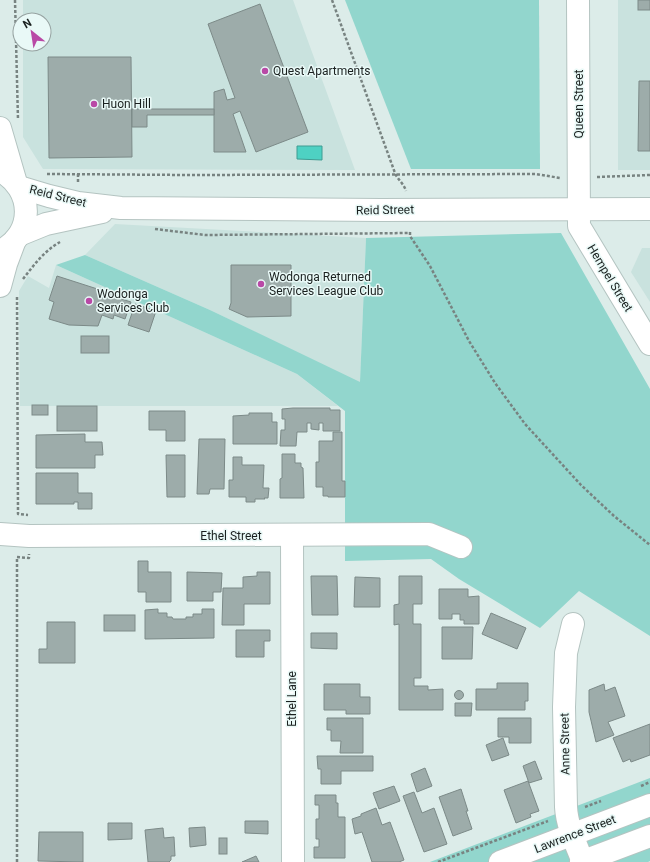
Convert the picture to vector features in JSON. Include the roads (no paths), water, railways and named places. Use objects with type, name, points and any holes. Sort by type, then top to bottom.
[{"type":"street","name":"Queen Street","points":[[578,0],[579,208]]},
{"type":"street","points":[[6,125],[12,180],[24,198],[26,211],[24,224],[11,242],[6,264],[8,290]]},
{"type":"street","name":"Reid Street","points":[[12,180],[49,196],[78,203],[121,208],[381,210],[579,208],[650,209]]},
{"type":"street","name":"Reid Street","points":[[11,242],[46,224],[121,208]]},
{"type":"street","name":"Hempel Street","points":[[579,208],[579,226],[650,344]]},
{"type":"street","name":"Ethel Street","points":[[0,534],[29,536],[292,536],[429,534],[461,547]]},
{"type":"street","name":"Ethel Lane","points":[[292,536],[292,862]]},
{"type":"street","name":"Anne Street","points":[[573,624],[566,653],[564,707],[566,814],[572,836],[582,862]]},
{"type":"street","name":"Lawrence Street","points":[[500,862],[572,836],[650,805]]},
{"type":"street","points":[[582,862],[650,836]]},
{"type":"water","points":[[297,146],[322,146],[322,160],[297,159]]},
{"type":"place","name":"Quest Apartments","points":[[265,71]]},
{"type":"place","name":"Huon Hill","points":[[94,104]]},
{"type":"place","name":"Wodonga Returned Services League Club","points":[[261,284]]},
{"type":"place","name":"Wodonga Services Club","points":[[89,301]]}]
